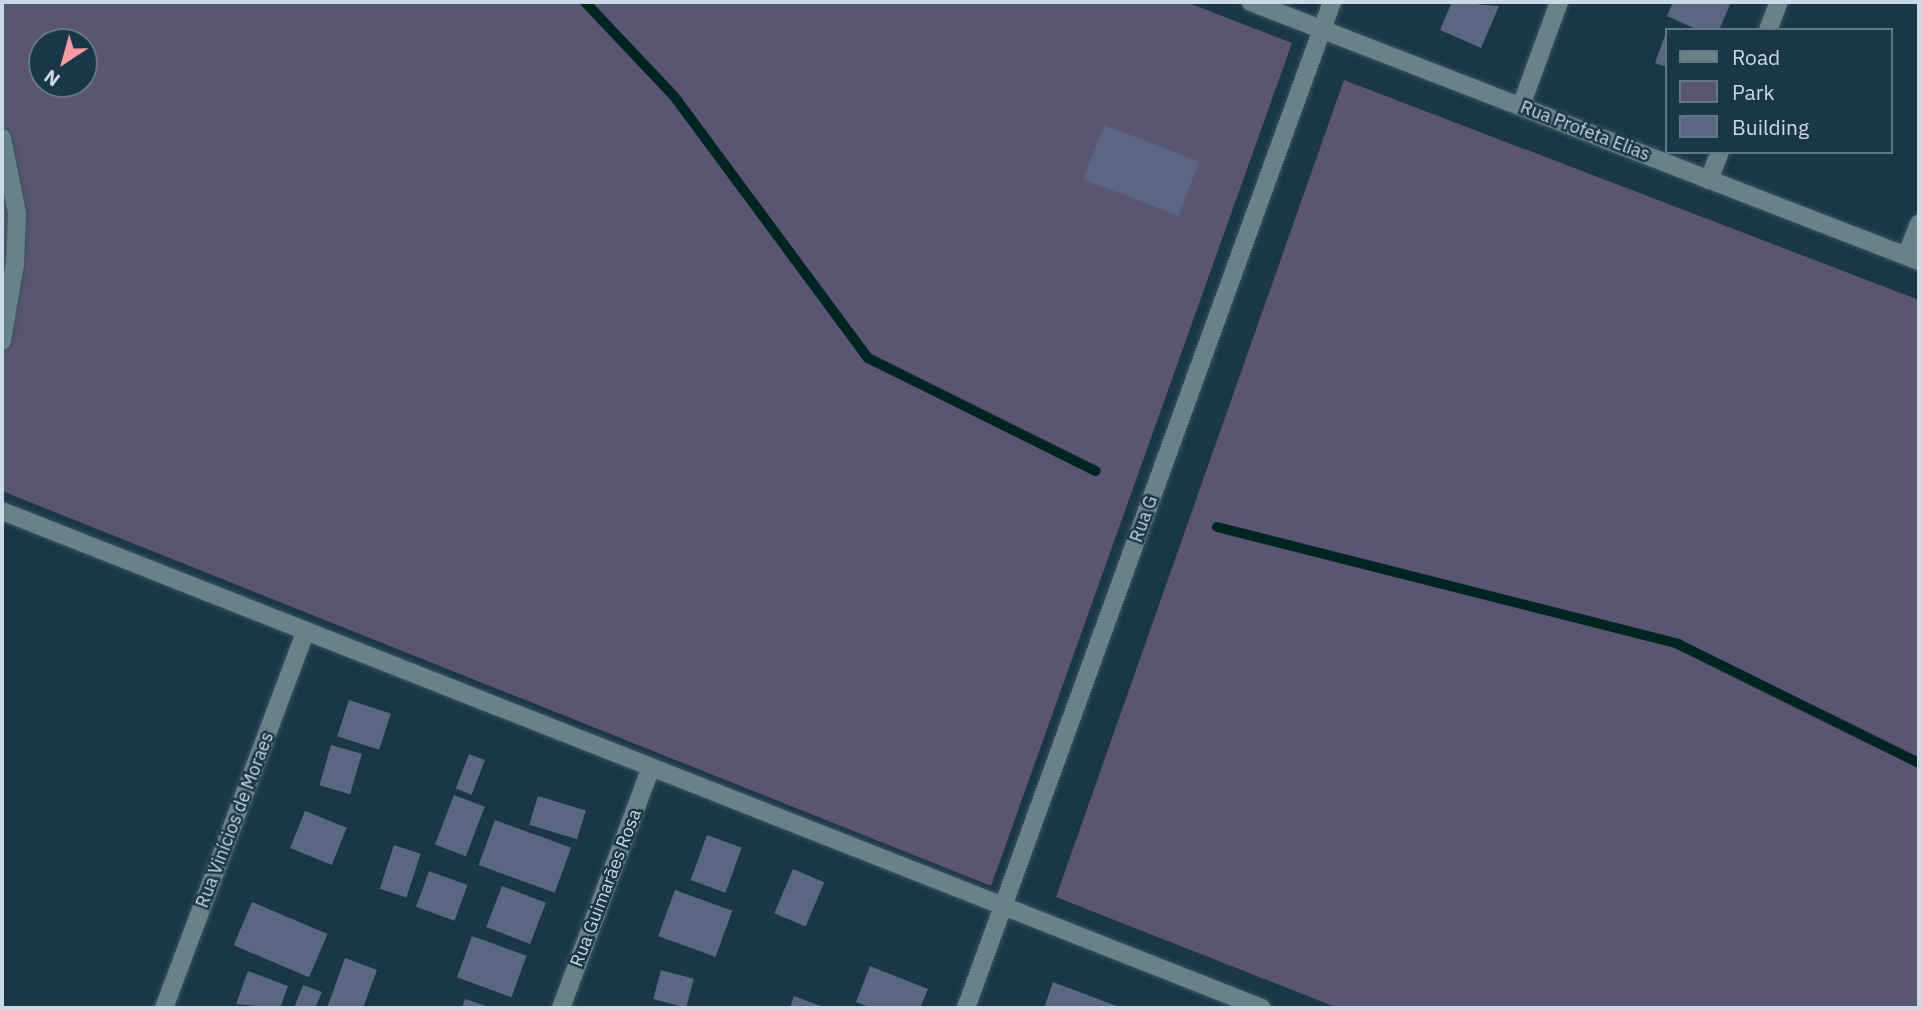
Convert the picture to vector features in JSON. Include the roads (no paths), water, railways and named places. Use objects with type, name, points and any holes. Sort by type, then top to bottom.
[{"type":"street","name":"Rua Profeta Elias","points":[[1251,2],[1913,258]]},
{"type":"street","name":"Rua G","points":[[966,1008],[1332,2]]},
{"type":"street","points":[[1521,106],[1559,2]]},
{"type":"street","points":[[1769,28],[1779,2]]},
{"type":"street","points":[[2,138],[18,213],[15,264],[2,341]]},
{"type":"street","points":[[1709,180],[1719,154]]},
{"type":"street","points":[[1913,258],[1919,223]]},
{"type":"street","points":[[2,511],[1262,1008]]},
{"type":"street","name":"Rua Vinícios de Moraes","points":[[164,1008],[306,631]]},
{"type":"street","name":"Rua Guimarães Rosa","points":[[561,1008],[651,767]]},
{"type":"waterway","points":[[585,2],[674,96],[868,358],[1096,471]]},
{"type":"waterway","points":[[1217,527],[1678,644],[1919,763]]}]
